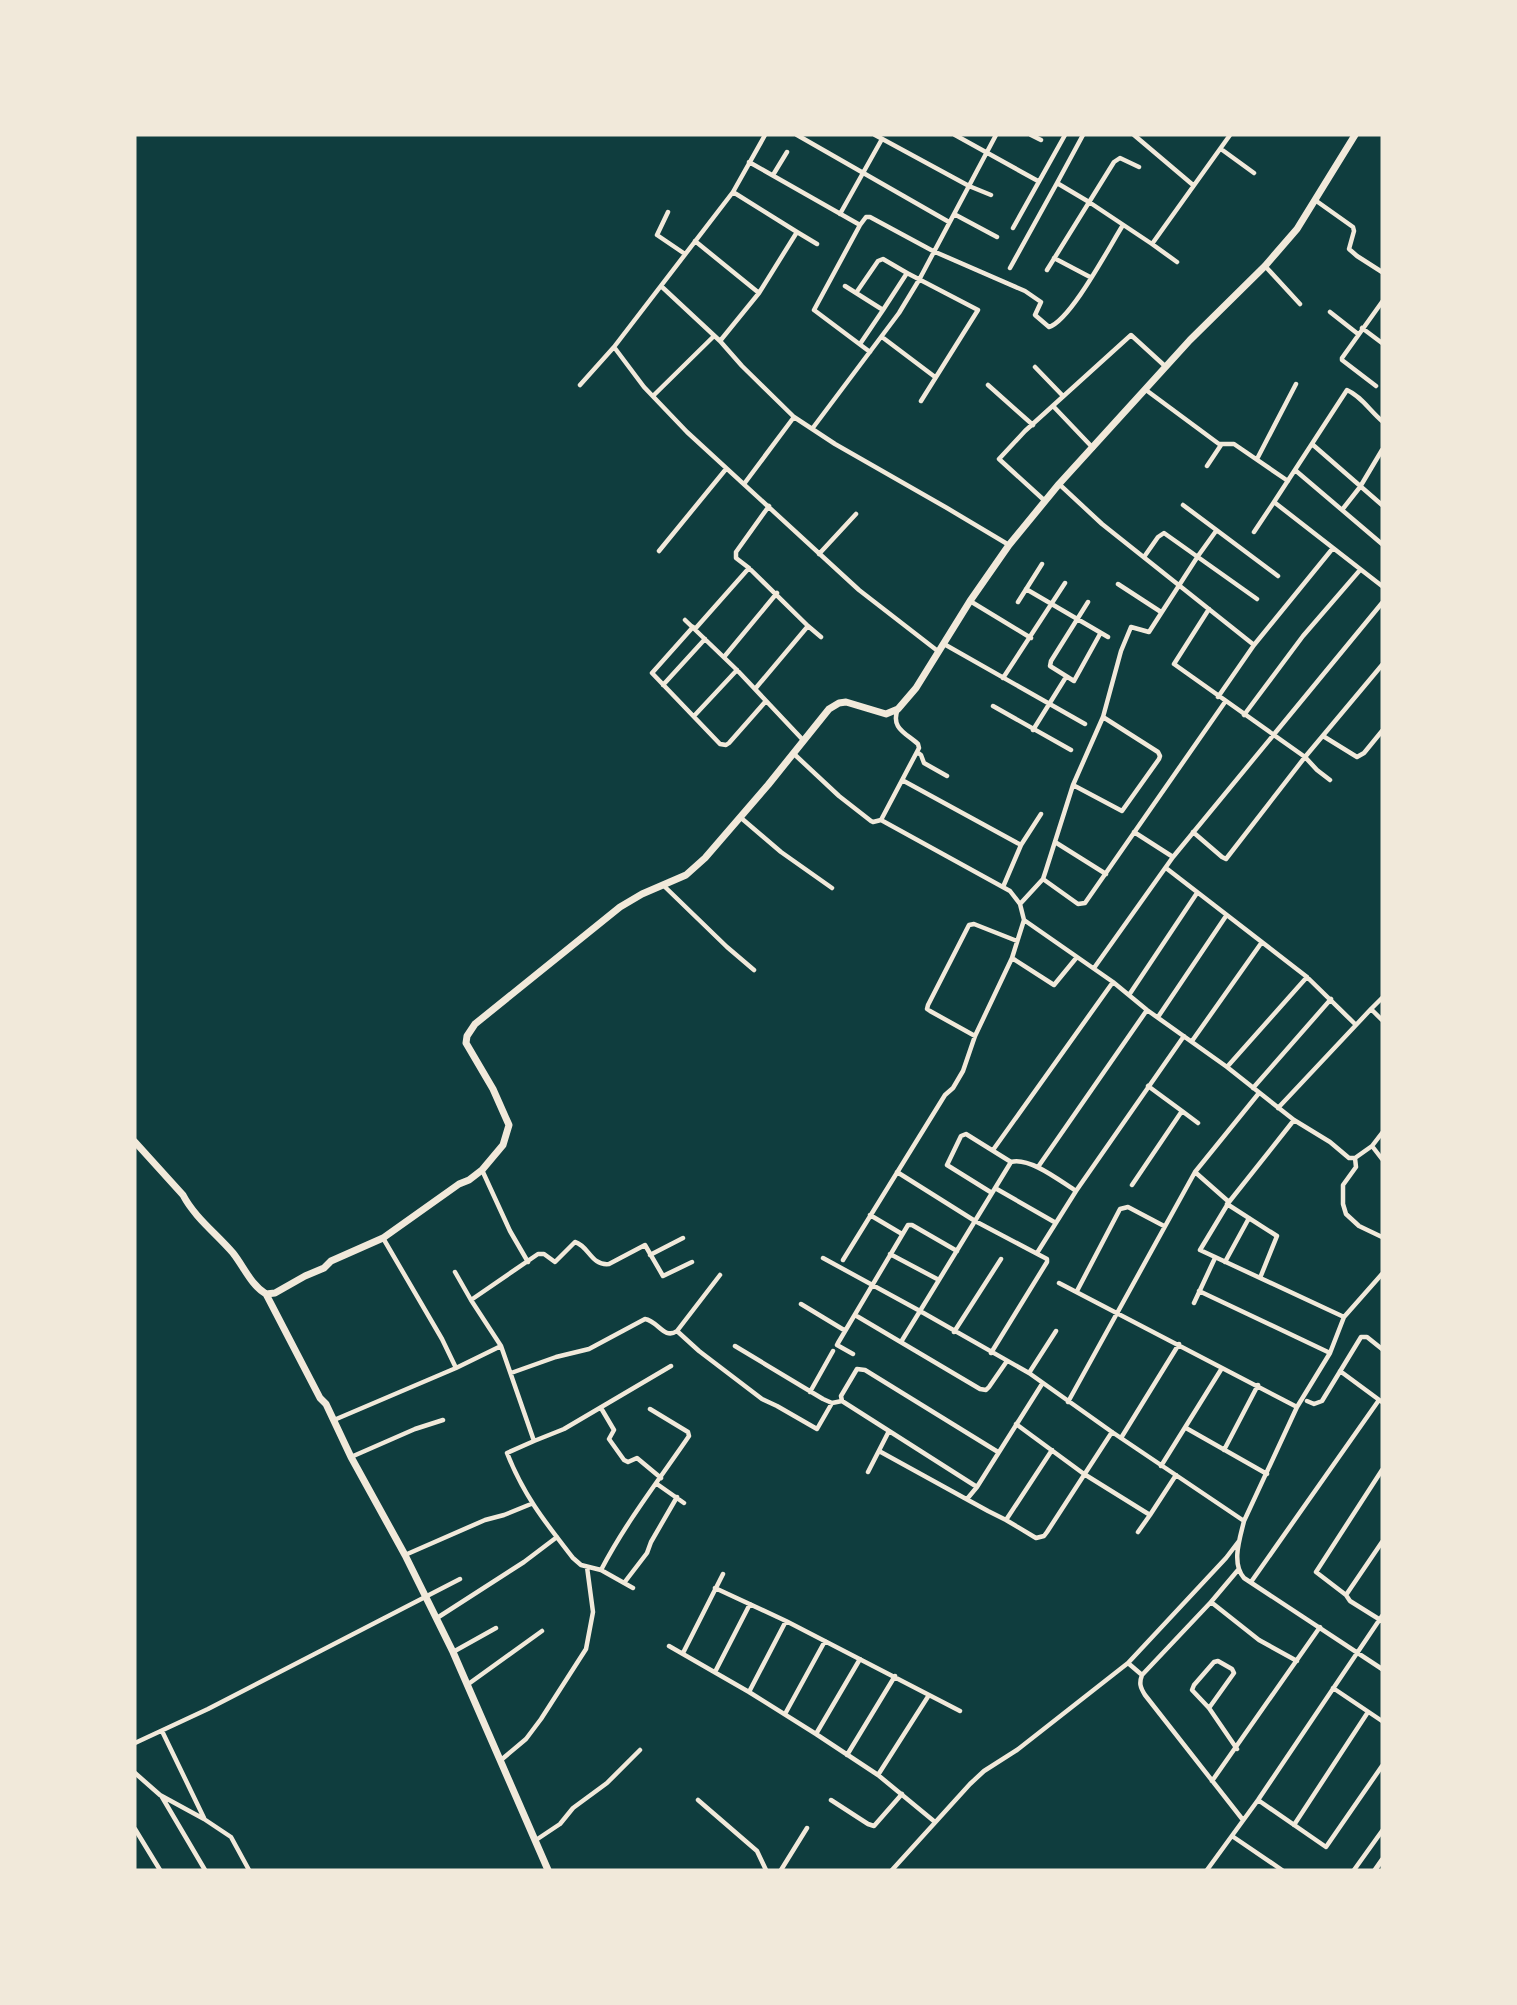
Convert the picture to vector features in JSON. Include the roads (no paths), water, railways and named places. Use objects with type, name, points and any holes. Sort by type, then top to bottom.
[{"type":"main road","points":[[266,1294],[274,1293],[304,1275],[324,1268],[331,1261],[383,1238],[482,1170],[503,1145],[509,1125],[493,1089],[466,1043],[467,1036],[475,1024],[620,907],[642,894],[686,875],[705,858],[829,709],[846,702],[886,714],[898,709],[916,687],[970,601],[1009,545],[1059,484],[1190,340],[1266,266],[1297,229],[1355,135]]},
{"type":"main road","points":[[135,1142],[183,1195],[223,1245],[231,1251],[258,1289],[266,1294],[437,1618],[548,1870]]},
{"type":"street","points":[[580,385],[614,347],[732,192],[765,135]]},
{"type":"street","points":[[797,135],[949,222]]},
{"type":"street","points":[[875,135],[969,186],[991,195]]},
{"type":"street","points":[[955,135],[1038,181]]},
{"type":"street","points":[[812,429],[882,337],[919,280],[996,135]]},
{"type":"street","points":[[1031,135],[1041,140]]},
{"type":"street","points":[[1013,228],[1065,135]]},
{"type":"street","points":[[1010,267],[1083,135]]},
{"type":"street","points":[[1134,135],[1193,185]]},
{"type":"street","points":[[1152,244],[1230,135]]},
{"type":"street","points":[[840,214],[882,139]]},
{"type":"street","points":[[1221,149],[1254,173]]},
{"type":"street","points":[[773,175],[788,152]]},
{"type":"street","points":[[1047,270],[1118,158],[1139,167]]},
{"type":"street","points":[[749,162],[860,225]]},
{"type":"street","points":[[1057,183],[1177,262]]},
{"type":"street","points":[[732,192],[817,244]]},
{"type":"street","points":[[1315,200],[1353,227],[1349,249],[1382,272]]},
{"type":"street","points":[[668,212],[657,236],[685,254]]},
{"type":"street","points":[[954,214],[997,237]]},
{"type":"street","points":[[870,352],[814,310],[866,218],[870,217],[933,251],[1025,291],[1040,300],[1041,304],[1035,316],[1049,327],[1060,320],[1078,298],[1123,225]]},
{"type":"street","points":[[720,341],[759,293],[797,232]]},
{"type":"street","points":[[695,241],[759,293]]},
{"type":"street","points":[[1054,258],[1090,277]]},
{"type":"street","points":[[856,293],[880,259],[883,259],[978,310],[921,401]]},
{"type":"street","points":[[1266,266],[1300,304]]},
{"type":"street","points":[[860,344],[907,273]]},
{"type":"street","points":[[661,286],[720,341],[794,417],[1009,545]]},
{"type":"street","points":[[845,286],[883,310]]},
{"type":"street","points":[[1376,386],[1342,360],[1342,356],[1382,302]]},
{"type":"street","points":[[1330,312],[1358,334]]},
{"type":"street","points":[[1362,328],[1382,343]]},
{"type":"street","points":[[1045,501],[999,459],[1131,334],[1166,367]]},
{"type":"street","points":[[653,396],[714,336]]},
{"type":"street","points":[[882,337],[935,377]]},
{"type":"street","points":[[614,347],[653,396],[726,469],[859,590],[939,652]]},
{"type":"street","points":[[1035,367],[1063,396]]},
{"type":"street","points":[[988,384],[1033,425]]},
{"type":"street","points":[[1257,459],[1296,384]]},
{"type":"street","points":[[1146,390],[1221,445],[1234,444],[1288,481]]},
{"type":"street","points":[[1254,532],[1347,390],[1382,421]]},
{"type":"street","points":[[1053,406],[1093,448]]},
{"type":"street","points":[[744,484],[794,417]]},
{"type":"street","points":[[1312,444],[1382,505]]},
{"type":"street","points":[[1207,466],[1221,445]]},
{"type":"street","points":[[1342,510],[1380,459],[1382,450]]},
{"type":"street","points":[[659,551],[726,469]]},
{"type":"street","points":[[1295,470],[1382,544]]},
{"type":"street","points":[[1059,484],[1102,524],[1254,645]]},
{"type":"street","points":[[1274,502],[1382,586]]},
{"type":"street","points":[[1183,505],[1278,576]]},
{"type":"street","points":[[769,506],[736,552],[736,558],[821,637]]},
{"type":"street","points":[[819,554],[856,514]]},
{"type":"street","points":[[1020,904],[1043,879],[1074,785],[1103,717],[1121,651],[1131,627],[1149,632],[1216,531]]},
{"type":"street","points":[[1144,557],[1158,537],[1164,533],[1257,599]]},
{"type":"street","points":[[1218,696],[1254,645],[1333,548]]},
{"type":"street","points":[[1017,602],[1042,564]]},
{"type":"street","points":[[749,568],[652,672],[720,744],[726,745],[766,701]]},
{"type":"street","points":[[1244,715],[1303,636],[1360,570]]},
{"type":"street","points":[[1003,678],[1065,583]]},
{"type":"street","points":[[1118,584],[1161,612]]},
{"type":"street","points":[[1026,589],[1077,621],[1108,637]]},
{"type":"street","points":[[724,657],[777,594]]},
{"type":"street","points":[[970,601],[1030,638]]},
{"type":"street","points":[[1088,602],[1050,664],[1051,668],[1073,681],[1076,680],[1100,634]]},
{"type":"street","points":[[1094,969],[1173,856],[1382,603]]},
{"type":"street","points":[[1209,609],[1174,664],[1305,757],[1330,780]]},
{"type":"street","points":[[685,620],[724,657],[803,740]]},
{"type":"street","points":[[755,689],[808,626]]},
{"type":"street","points":[[663,685],[705,639]]},
{"type":"street","points":[[944,644],[1084,724]]},
{"type":"street","points":[[1193,832],[1226,859],[1305,757],[1382,665]]},
{"type":"street","points":[[694,716],[736,670]]},
{"type":"street","points":[[1033,730],[1066,677]]},
{"type":"street","points":[[1043,879],[1082,905],[1225,702]]},
{"type":"street","points":[[993,706],[1071,750]]},
{"type":"street","points":[[881,820],[917,752],[918,744],[896,723],[894,718],[898,709]]},
{"type":"street","points":[[1074,785],[1122,811],[1159,759],[1158,752],[1103,717]]},
{"type":"street","points":[[1323,736],[1357,757],[1364,753],[1382,731]]},
{"type":"street","points":[[917,752],[924,763],[947,776]]},
{"type":"street","points":[[793,753],[839,796],[871,821],[881,820],[1010,891],[1020,904],[1024,920],[1012,958],[975,1036],[963,1071],[945,1095],[843,1260]]},
{"type":"street","points":[[902,780],[1021,845]]},
{"type":"street","points":[[1003,887],[1021,845],[1041,814]]},
{"type":"street","points":[[740,817],[781,852],[832,888]]},
{"type":"street","points":[[1134,832],[1173,856]]},
{"type":"street","points":[[1055,842],[1106,874]]},
{"type":"street","points":[[1166,868],[1307,977],[1356,1025]]},
{"type":"street","points":[[664,886],[754,970]]},
{"type":"street","points":[[1129,995],[1197,893]]},
{"type":"street","points":[[1158,1017],[1226,916]]},
{"type":"street","points":[[1024,920],[1113,982],[1294,1120],[1330,1142],[1349,1158],[1355,1158],[1371,1146],[1382,1133]]},
{"type":"street","points":[[975,1036],[930,1011],[927,1009],[928,1005],[969,925],[974,924],[1017,941]]},
{"type":"street","points":[[1192,1041],[1262,942]]},
{"type":"street","points":[[1012,958],[1054,985],[1058,983],[1077,957]]},
{"type":"street","points":[[1227,1067],[1307,977]]},
{"type":"street","points":[[993,1150],[1113,982]]},
{"type":"street","points":[[1278,1108],[1382,998]]},
{"type":"street","points":[[1253,1088],[1331,999]]},
{"type":"street","points":[[1371,1009],[1382,1020]]},
{"type":"street","points":[[1038,1167],[1147,1010]]},
{"type":"street","points":[[1037,1253],[1076,1191],[1184,1036]]},
{"type":"street","points":[[1148,1086],[1198,1124]]},
{"type":"street","points":[[1068,1402],[1195,1172],[1259,1093]]},
{"type":"street","points":[[1132,1185],[1182,1111]]},
{"type":"street","points":[[1294,1120],[1228,1203],[1200,1250],[1344,1317]]},
{"type":"street","points":[[1056,1223],[947,1165],[964,1134],[1011,1162],[1020,1161],[1038,1167],[1076,1191]]},
{"type":"street","points":[[1371,1146],[1382,1159]]},
{"type":"street","points":[[1355,1158],[1356,1167],[1343,1185],[1342,1191],[1346,1214],[1359,1226],[1382,1237]]},
{"type":"street","points":[[901,1342],[1011,1162]]},
{"type":"street","points":[[482,1170],[510,1232],[528,1262]]},
{"type":"street","points":[[897,1172],[975,1221],[1046,1257],[1047,1262],[991,1353]]},
{"type":"street","points":[[1195,1172],[1228,1203],[1277,1236],[1260,1278]]},
{"type":"street","points":[[1077,1291],[1120,1209],[1128,1207],[1164,1226]]},
{"type":"street","points":[[870,1215],[902,1234]]},
{"type":"street","points":[[1225,1262],[1249,1218]]},
{"type":"street","points":[[854,1354],[837,1345],[908,1225],[912,1225],[957,1251]]},
{"type":"street","points":[[383,1238],[442,1339],[456,1368]]},
{"type":"street","points":[[650,1255],[683,1238]]},
{"type":"street","points":[[471,1299],[538,1254],[544,1254],[555,1262],[575,1242],[581,1244],[601,1264],[609,1264],[644,1245],[663,1276],[692,1262]]},
{"type":"street","points":[[890,1254],[939,1280]]},
{"type":"street","points":[[823,1258],[1029,1373],[1244,1521]]},
{"type":"street","points":[[1194,1303],[1215,1258]]},
{"type":"street","points":[[954,1332],[1001,1259]]},
{"type":"street","points":[[454,1272],[501,1346],[534,1441]]},
{"type":"street","points":[[1243,1820],[1142,1690],[1140,1684],[1142,1675],[1238,1570],[1239,1541],[1244,1521],[1297,1407],[1304,1401],[1330,1353],[1344,1317],[1382,1274]]},
{"type":"street","points":[[511,1373],[556,1357],[589,1349],[645,1319],[650,1319],[668,1334],[672,1334],[677,1331],[720,1275]]},
{"type":"street","points":[[1059,1282],[1297,1407]]},
{"type":"street","points":[[1199,1291],[1330,1353]]},
{"type":"street","points":[[801,1304],[844,1330]]},
{"type":"street","points":[[855,1315],[983,1390],[989,1387],[1007,1361]]},
{"type":"street","points":[[677,1331],[707,1358],[762,1399],[817,1429],[831,1403]]},
{"type":"street","points":[[1029,1373],[1056,1331]]},
{"type":"street","points":[[1304,1401],[1314,1404],[1322,1401],[1361,1337],[1367,1337],[1382,1349]]},
{"type":"street","points":[[1121,1438],[1179,1344]]},
{"type":"street","points":[[334,1420],[456,1368],[501,1346]]},
{"type":"street","points":[[735,1346],[831,1403],[842,1401],[977,1487]]},
{"type":"street","points":[[810,1392],[834,1351]]},
{"type":"street","points":[[633,1588],[601,1570],[581,1565],[573,1558],[531,1504],[507,1453],[564,1429],[671,1366]]},
{"type":"street","points":[[842,1401],[841,1396],[857,1368],[861,1368],[998,1452]]},
{"type":"street","points":[[1161,1466],[1222,1368]]},
{"type":"street","points":[[1251,1582],[1380,1401],[1340,1371]]},
{"type":"street","points":[[967,1499],[977,1487],[1042,1384]]},
{"type":"street","points":[[1224,1450],[1258,1385]]},
{"type":"street","points":[[601,1408],[614,1430],[609,1438],[624,1460],[628,1462],[637,1458],[661,1478]]},
{"type":"street","points":[[601,1570],[630,1518],[657,1484],[689,1434],[650,1409]]},
{"type":"street","points":[[351,1457],[415,1429],[443,1420]]},
{"type":"street","points":[[1016,1424],[1084,1474],[1150,1515]]},
{"type":"street","points":[[1186,1428],[1267,1473]]},
{"type":"street","points":[[868,1472],[889,1431]]},
{"type":"street","points":[[879,1451],[1036,1538],[1044,1536],[1112,1432]]},
{"type":"street","points":[[1006,1520],[1052,1450]]},
{"type":"street","points":[[1209,1869],[1381,1619],[1350,1601],[1346,1594],[1316,1572],[1382,1470]]},
{"type":"street","points":[[1138,1532],[1176,1475]]},
{"type":"street","points":[[657,1484],[684,1503]]},
{"type":"street","points":[[624,1583],[647,1553],[677,1497]]},
{"type":"street","points":[[405,1556],[485,1520],[531,1504]]},
{"type":"street","points":[[437,1618],[524,1562],[557,1537]]},
{"type":"street","points":[[892,1870],[984,1771],[1017,1750],[1128,1663],[1226,1558],[1239,1541]]},
{"type":"street","points":[[1346,1594],[1382,1542]]},
{"type":"street","points":[[501,1760],[526,1739],[586,1649],[593,1612],[587,1567]]},
{"type":"street","points":[[1238,1570],[1244,1578],[1382,1669]]},
{"type":"street","points":[[683,1653],[723,1574]]},
{"type":"street","points":[[135,1743],[460,1579]]},
{"type":"street","points":[[716,1588],[786,1621],[960,1711]]},
{"type":"street","points":[[1211,1602],[1259,1640],[1297,1661]]},
{"type":"street","points":[[716,1672],[750,1604]]},
{"type":"street","points":[[749,1692],[786,1621]]},
{"type":"street","points":[[1212,1781],[1237,1749],[1320,1627]]},
{"type":"street","points":[[453,1652],[496,1628]]},
{"type":"street","points":[[467,1686],[542,1631]]},
{"type":"street","points":[[784,1714],[825,1641]]},
{"type":"street","points":[[669,1646],[749,1692],[878,1775],[935,1822]]},
{"type":"street","points":[[816,1734],[860,1659]]},
{"type":"street","points":[[1209,1708],[1234,1673],[1232,1669],[1216,1661],[1192,1688],[1209,1708],[1237,1749]]},
{"type":"street","points":[[1128,1663],[1142,1675]]},
{"type":"street","points":[[847,1755],[895,1676]]},
{"type":"street","points":[[1333,1688],[1382,1721]]},
{"type":"street","points":[[878,1775],[929,1695]]},
{"type":"street","points":[[1294,1825],[1368,1712]]},
{"type":"street","points":[[162,1731],[204,1819]]},
{"type":"street","points":[[536,1840],[560,1824],[573,1808],[615,1775],[640,1750]]},
{"type":"street","points":[[1258,1800],[1327,1846],[1382,1766]]},
{"type":"street","points":[[135,1773],[160,1795],[204,1819],[232,1838],[249,1870]]},
{"type":"street","points":[[831,1800],[874,1826],[902,1794]]},
{"type":"street","points":[[160,1795],[205,1870]]},
{"type":"street","points":[[698,1800],[757,1851],[766,1870]]},
{"type":"street","points":[[781,1870],[807,1828]]},
{"type":"street","points":[[135,1829],[160,1870]]},
{"type":"street","points":[[1354,1870],[1382,1831]]},
{"type":"street","points":[[1232,1836],[1282,1870]]},
{"type":"street","points":[[1375,1870],[1382,1860]]}]
